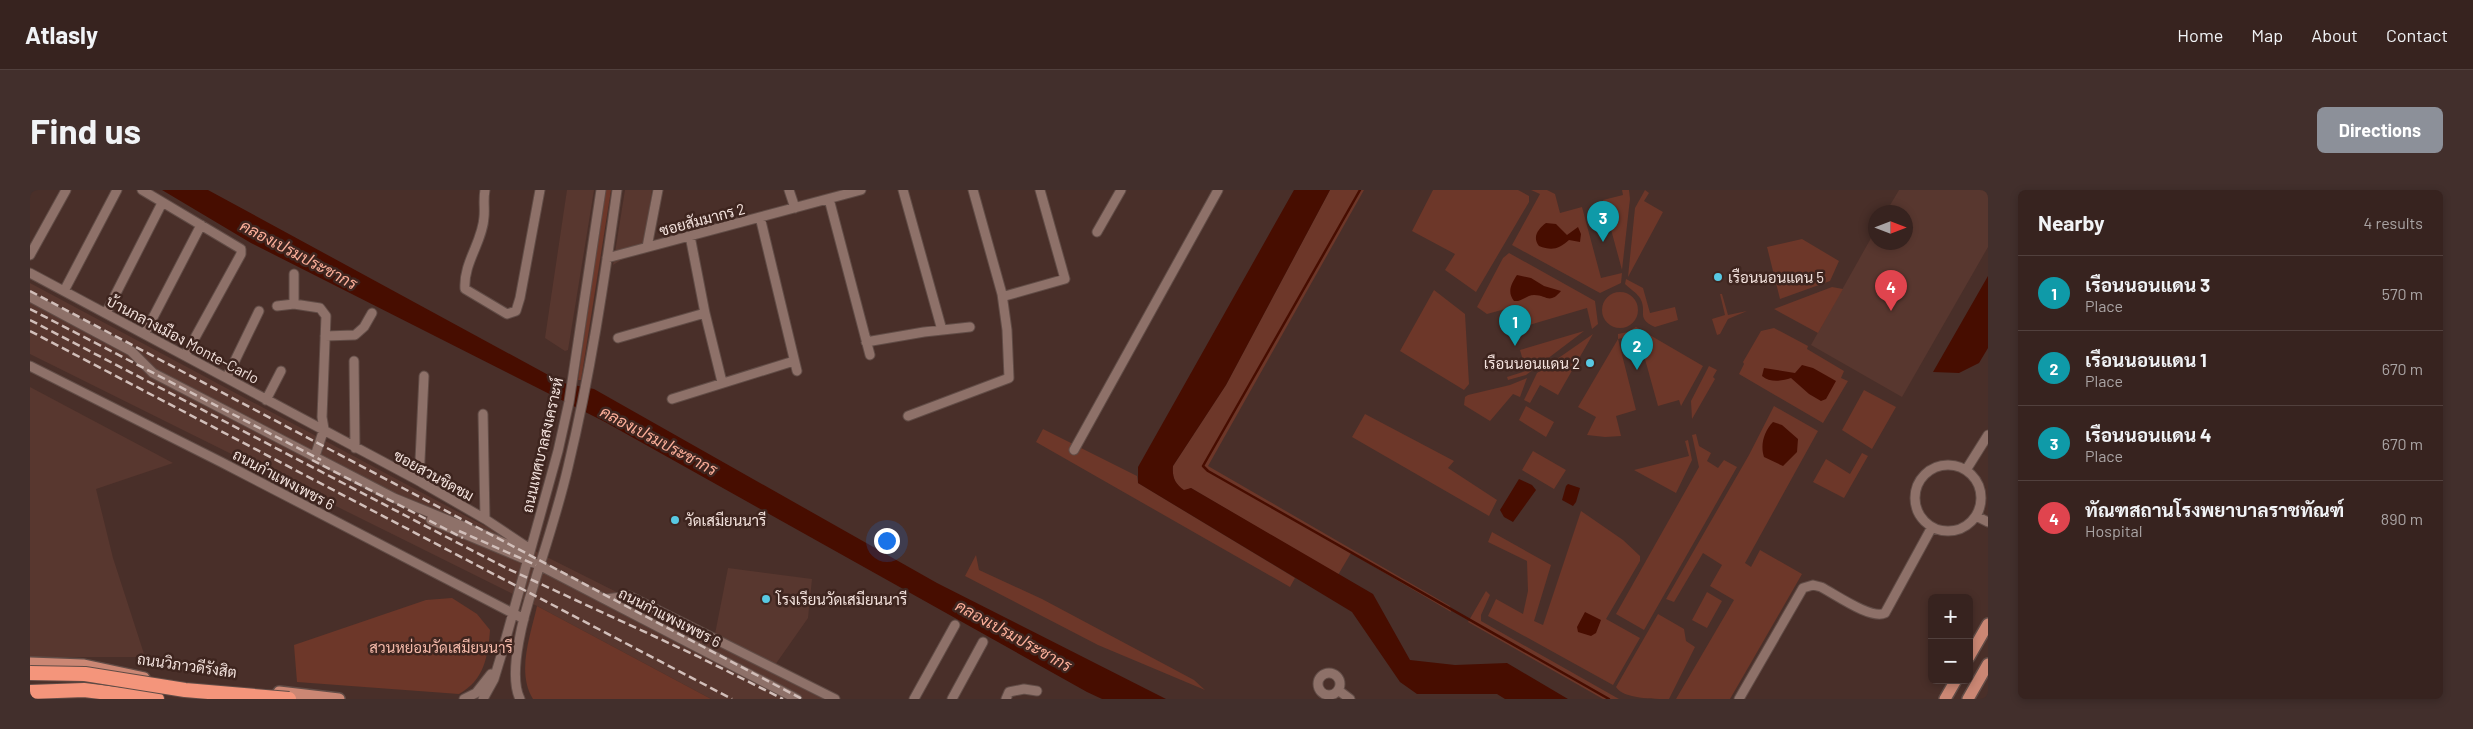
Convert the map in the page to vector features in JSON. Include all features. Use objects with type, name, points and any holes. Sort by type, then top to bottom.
[{"type":"highway","points":[[30,673],[85,674],[185,690],[289,699]]},
{"type":"highway","points":[[30,692],[84,690],[158,681]]},
{"type":"highway","points":[[84,690],[157,699]]},
{"type":"main road","points":[[1973,650],[1988,624]]},
{"type":"main road","name":"ถนนวิภาวดีรังสิต","points":[[30,663],[105,668],[158,681],[339,699]]},
{"type":"main road","points":[[1968,699],[1988,664]]},
{"type":"main road","points":[[1945,699],[1954,684]]},
{"type":"street","points":[[30,255],[66,190]]},
{"type":"street","points":[[64,291],[117,190]]},
{"type":"street","points":[[142,190],[240,248],[241,253],[186,354]]},
{"type":"street","points":[[485,190],[482,204],[484,218],[465,282],[465,289],[507,314],[516,310],[540,190]]},
{"type":"street","name":"ถนนเทศบาลสงเคราะห์","points":[[482,699],[494,679],[502,656],[558,451],[569,402],[601,190]]},
{"type":"street","name":"ถนนเทศบาลสงเคราะห์","points":[[520,699],[516,683],[516,666],[524,619],[571,452],[592,347],[617,190]]},
{"type":"street","points":[[647,247],[658,190]]},
{"type":"street","points":[[790,190],[794,208]]},
{"type":"street","name":"ซอยสัมมากร 2","points":[[607,258],[862,190]]},
{"type":"street","points":[[903,190],[942,330]]},
{"type":"street","points":[[908,416],[1009,378],[1007,330],[1002,294],[973,190]]},
{"type":"street","points":[[1002,294],[1005,296],[1065,279],[1040,190]]},
{"type":"street","points":[[1098,232],[1121,190]]},
{"type":"street","points":[[1074,450],[1218,190]]},
{"type":"street","points":[[829,199],[870,355]]},
{"type":"street","points":[[106,313],[162,203]]},
{"type":"street","points":[[760,217],[797,371]]},
{"type":"street","points":[[145,333],[201,226]]},
{"type":"street","points":[[690,236],[705,313],[722,382]]},
{"type":"street","name":"บ้านกลางเมือง Monte-Carlo","points":[[30,273],[186,354],[266,400],[324,429]]},
{"type":"street","points":[[294,274],[294,304]]},
{"type":"street","name":"ถนนกำแพงเพชร 6","points":[[30,297],[131,351],[153,373],[315,456],[394,498],[424,517],[458,533],[529,554],[539,565],[797,699]]},
{"type":"street","points":[[277,306],[294,304],[322,309],[326,316],[322,416],[324,429],[315,456]]},
{"type":"street","points":[[226,377],[259,311]]},
{"type":"street","points":[[325,336],[355,335],[364,327],[372,313]]},
{"type":"street","points":[[618,338],[705,313]]},
{"type":"street","points":[[866,342],[970,327]]},
{"type":"street","points":[[672,399],[794,361]]},
{"type":"street","points":[[354,362],[355,448]]},
{"type":"street","name":"ถนนกำแพงเพชร 6","points":[[30,366],[221,462],[524,619]]},
{"type":"street","points":[[266,400],[281,371]]},
{"type":"street","points":[[418,481],[424,376]]},
{"type":"street","points":[[483,414],[486,519]]},
{"type":"street","name":"ซอยสวนชิดชม","points":[[324,429],[355,448],[486,519],[529,554]]},
{"type":"street","points":[[1966,470],[1988,435]]},
{"type":"street","points":[[1956,466],[1966,470],[1978,482],[1980,491],[1981,500],[1976,516],[1961,529],[1951,531],[1932,527],[1924,520],[1917,506],[1916,491],[1920,481],[1936,467],[1956,466]]},
{"type":"street","points":[[1976,516],[1988,522]]},
{"type":"street","points":[[1739,699],[1803,588],[1813,585],[1821,586],[1871,614],[1880,616],[1885,613],[1932,527]]},
{"type":"street","points":[[606,599],[629,596],[835,699]]},
{"type":"street","points":[[914,699],[955,625]]},
{"type":"street","points":[[952,699],[983,642]]},
{"type":"street","points":[[464,699],[483,686],[502,656]]},
{"type":"street","points":[[1006,699],[1009,692],[1015,690],[1036,691]]},
{"type":"street","points":[[1338,690],[1350,699]]},
{"type":"shaded area","points":[[567,190],[594,190],[568,350],[565,351],[545,338]]},
{"type":"shaded area","points":[[625,190],[652,190],[644,246],[613,265]]},
{"type":"shaded area","points":[[1899,190],[1988,190],[1988,247],[1902,397],[1811,345],[1868,243],[1868,250],[1913,250],[1913,205],[1890,205]]},
{"type":"shaded area","points":[[30,283],[473,520],[830,699],[711,699],[537,606],[30,354]]},
{"type":"shaded area","points":[[30,387],[173,463],[96,489],[113,558],[145,657],[30,657]]},
{"type":"shaded area","name":"โรงเรียนวัดเสมียนนารี","points":[[728,568],[812,579],[808,618],[775,665],[715,634]]},
{"type":"green space","points":[[605,190],[611,190],[581,380],[578,380]]},
{"type":"green space","points":[[1330,190],[1364,190],[1208,466],[1450,606],[1451,612],[1351,553],[1338,575],[1191,488],[1184,491],[1176,483],[1173,474],[1173,466],[1226,385]]},
{"type":"green space","points":[[1433,190],[1518,190],[1529,196],[1529,202],[1476,292],[1445,270],[1455,254],[1412,231]]},
{"type":"green space","points":[[1531,190],[1547,190],[1555,194],[1560,213],[1582,207],[1601,278],[1622,273],[1621,283],[1600,293],[1512,245],[1540,194]]},
{"type":"green space","points":[[1622,190],[1629,190],[1630,199],[1622,270],[1603,200],[1623,195]]},
{"type":"green space","points":[[1645,190],[1649,193],[1644,201],[1663,212],[1628,277],[1635,208]]},
{"type":"green space","points":[[1802,239],[1839,261],[1830,281],[1780,299],[1767,247]]},
{"type":"green space","points":[[1509,253],[1595,301],[1598,324],[1592,329],[1587,308],[1515,329],[1509,308],[1487,314],[1477,307],[1503,258]]},
{"type":"green space","points":[[1626,279],[1643,288],[1650,313],[1675,307],[1678,320],[1655,327],[1645,321],[1640,298],[1625,284]]},
{"type":"green space","points":[[1832,287],[1843,289],[1818,333],[1774,309]]},
{"type":"green space","points":[[1434,290],[1465,314],[1469,384],[1464,390],[1400,351]]},
{"type":"green space","points":[[1620,292],[1633,297],[1638,310],[1633,323],[1620,328],[1607,323],[1602,310],[1607,297]]},
{"type":"green space","points":[[1720,294],[1722,294],[1728,315],[1747,311],[1728,319],[1720,334],[1717,335],[1712,319],[1725,315]]},
{"type":"green space","points":[[1636,327],[1703,366],[1681,406],[1679,400],[1658,406],[1638,334],[1618,339],[1618,334],[1628,332]]},
{"type":"green space","points":[[1774,328],[1808,346],[1807,349],[1844,371],[1841,378],[1848,381],[1823,423],[1739,374],[1744,364],[1743,362],[1761,331]]},
{"type":"green space","points":[[1584,331],[1526,375],[1508,380],[1507,377],[1526,371],[1520,350]]},
{"type":"green space","points":[[1593,334],[1558,395],[1540,385],[1530,403],[1524,400],[1537,373]]},
{"type":"green space","points":[[1618,339],[1636,410],[1616,416],[1621,436],[1587,435],[1596,417],[1578,407]]},
{"type":"green space","points":[[1709,366],[1717,370],[1713,377],[1715,379],[1692,419],[1691,401]]},
{"type":"green space","points":[[1527,378],[1520,397],[1513,394],[1490,421],[1464,405],[1465,397],[1468,395],[1510,385]]},
{"type":"green space","points":[[1864,390],[1896,407],[1872,449],[1842,430]]},
{"type":"green space","points":[[1526,406],[1554,422],[1546,437],[1519,420]]},
{"type":"green space","points":[[1774,406],[1818,431],[1745,563],[1751,567],[1760,550],[1802,574],[1730,699],[1676,699],[1734,600],[1710,586],[1722,565],[1703,553],[1674,602],[1666,599],[1749,455]]},
{"type":"green space","points":[[1365,414],[1454,461],[1448,468],[1497,500],[1489,516],[1352,437]]},
{"type":"green space","points":[[1043,429],[1137,476],[1138,483],[1295,578],[1290,587],[1036,442]]},
{"type":"green space","points":[[1696,434],[1699,446],[1711,453],[1707,461],[1718,468],[1724,460],[1737,467],[1644,630],[1616,614],[1699,467],[1692,435]]},
{"type":"green space","points":[[1688,440],[1692,460],[1676,493],[1634,470],[1689,456],[1685,441]]},
{"type":"green space","points":[[1533,451],[1566,470],[1554,489],[1522,470]]},
{"type":"green space","points":[[1862,453],[1868,456],[1844,498],[1813,482],[1826,459],[1850,474]]},
{"type":"green space","points":[[1581,511],[1623,540],[1640,556],[1640,561],[1606,619],[1640,638],[1613,685],[1488,616],[1496,599],[1523,614],[1528,591],[1527,561],[1488,542],[1492,532],[1551,565],[1534,621],[1543,625]]},
{"type":"green space","points":[[976,555],[979,570],[1042,599],[1194,680],[1205,690],[1098,645],[965,576]]},
{"type":"green space","points":[[1486,591],[1490,595],[1481,615],[1481,621],[1619,699],[1603,699],[1468,622]]},
{"type":"green space","points":[[1707,592],[1722,601],[1707,628],[1692,620]]},
{"type":"green space","name":"สวนหย่อมวัดเสมียนนารี","points":[[452,598],[477,614],[490,630],[488,649],[483,667],[474,682],[459,694],[297,682],[294,645],[426,600]]},
{"type":"green space","name":"สวนหย่อมวัดเสมียนนารี","points":[[537,606],[711,699],[533,699],[528,688],[525,665]]},
{"type":"green space","points":[[1658,614],[1684,629],[1686,641],[1695,647],[1669,699],[1655,699],[1625,694],[1616,687]]},
{"type":"water","name":"คลองเปรมประชากร","points":[[162,190],[208,190],[563,383],[594,389],[937,583],[1166,699],[1102,699],[1087,692],[605,422],[251,243]]},
{"type":"water","points":[[1294,190],[1330,190],[1226,385],[1173,466],[1175,480],[1184,490],[1191,488],[1373,594],[1410,660],[1455,665],[1507,663],[1568,699],[1505,699],[1497,694],[1417,694],[1400,682],[1352,612],[1138,483],[1138,467]]},
{"type":"water","points":[[1546,223],[1556,224],[1567,235],[1578,227],[1581,234],[1580,242],[1569,240],[1559,247],[1552,249],[1539,246],[1536,236]]},
{"type":"water","points":[[1517,275],[1531,278],[1544,286],[1561,291],[1554,298],[1534,295],[1514,301],[1511,288]]},
{"type":"water","points":[[1988,276],[1988,348],[1979,363],[1959,373],[1933,372]]},
{"type":"water","points":[[1802,365],[1813,368],[1836,381],[1826,399],[1821,401],[1809,394],[1791,378],[1780,381],[1762,376],[1764,368],[1795,373]]},
{"type":"water","points":[[1773,422],[1782,425],[1798,439],[1797,452],[1783,466],[1764,457],[1762,448],[1764,438]]},
{"type":"water","points":[[1519,479],[1532,485],[1536,490],[1513,522],[1504,517],[1500,510]]},
{"type":"water","points":[[1568,484],[1580,488],[1573,506],[1562,500]]},
{"type":"water","points":[[1585,612],[1601,620],[1596,633],[1591,636],[1578,632],[1577,627]]},
{"type":"waterway","points":[[1360,190],[1203,466],[1208,471],[1609,699]]},
{"type":"railway","points":[[30,291],[802,699]]},
{"type":"railway","points":[[30,309],[321,460]]},
{"type":"railway","points":[[30,320],[506,568],[697,656],[783,699]]},
{"type":"railway","points":[[30,331],[732,699]]},
{"type":"railway","points":[[312,460],[463,538]]},
{"type":"railway","points":[[459,531],[536,565]]},
{"type":"place","name":"เรือนนอนแดน 4","points":[[1603,242]]},
{"type":"place","name":"เรือนนอนแดน 5","points":[[1718,277]]},
{"type":"place","name":"ทัณฑสถานโรงพยาบาลราชทัณฑ์","points":[[1891,311]]},
{"type":"place","name":"เรือนนอนแดน 3","points":[[1515,346]]},
{"type":"place","name":"เรือนนอนแดน 2","points":[[1590,363]]},
{"type":"place","name":"เรือนนอนแดน 1","points":[[1637,370]]},
{"type":"place","name":"วัดเสมียนนารี","points":[[675,520]]},
{"type":"place","name":"โรงเรียนวัดเสมียนนารี","points":[[766,599]]}]
